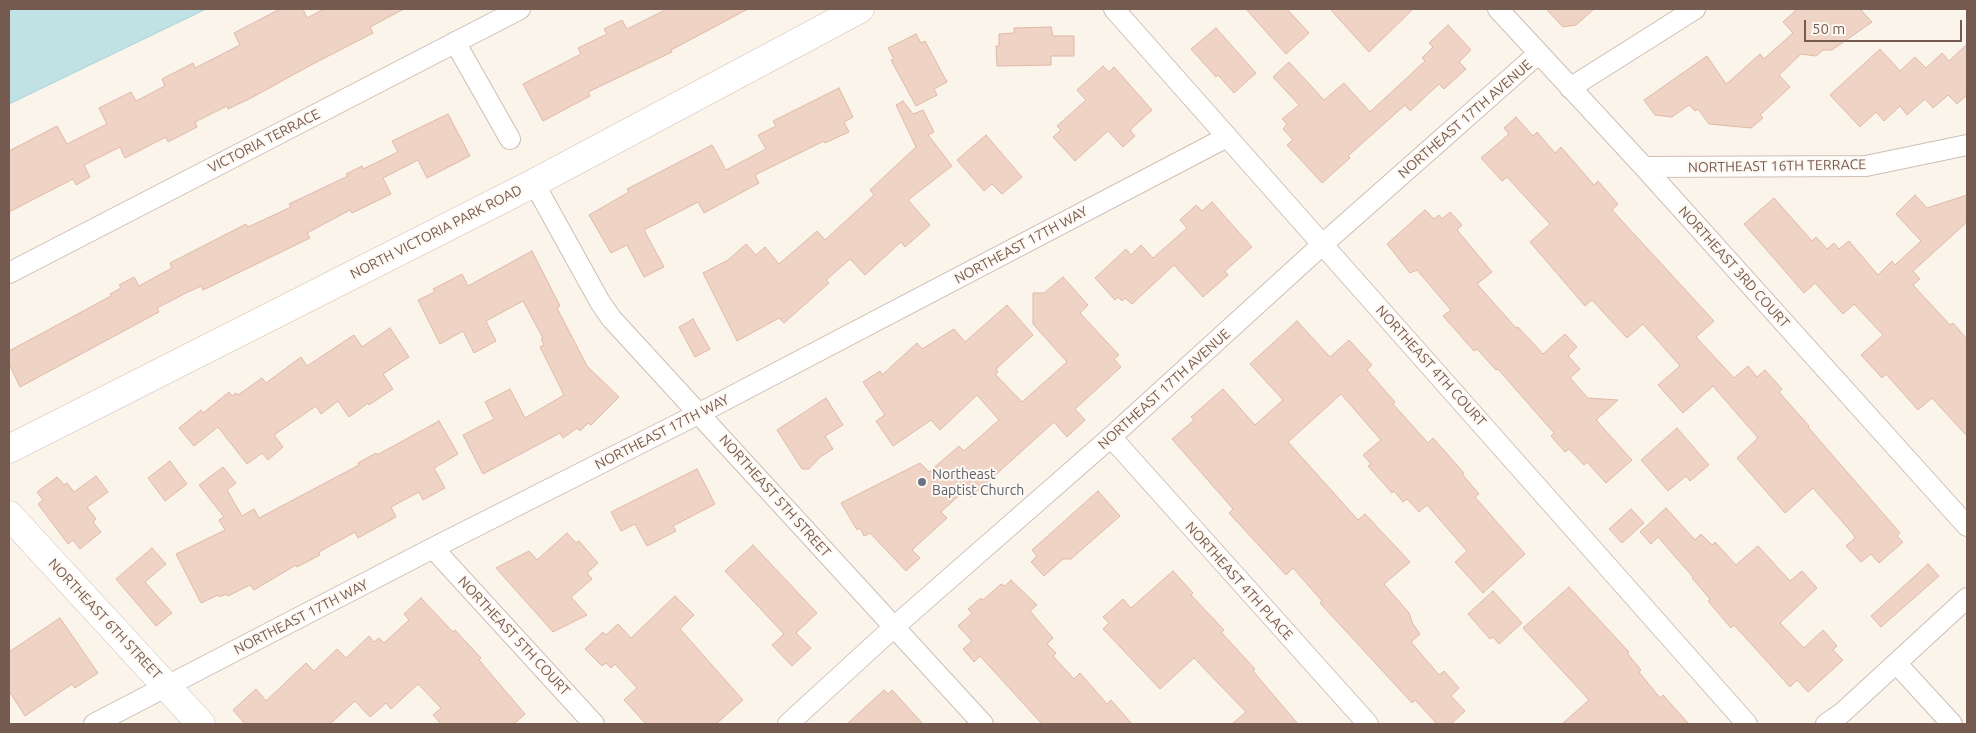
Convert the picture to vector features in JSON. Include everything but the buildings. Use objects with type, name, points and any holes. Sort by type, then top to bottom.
[{"type":"street","name":"VICTORIA TERRACE","points":[[9,273],[520,9]]},
{"type":"street","name":"NORTH VICTORIA PARK ROAD","points":[[9,449],[534,183],[860,9]]},
{"type":"street","name":"NORTHEAST 4TH COURT","points":[[1114,9],[1744,723]]},
{"type":"street","name":"NORTHEAST 3RD COURT","points":[[1498,9],[1644,167],[1967,526]]},
{"type":"street","points":[[1570,88],[1695,9]]},
{"type":"street","points":[[455,42],[510,139]]},
{"type":"street","name":"NORTHEAST 17TH AVENUE","points":[[788,724],[894,627],[1111,437],[1323,244],[1539,53]]},
{"type":"street","name":"NORTHEAST 17TH WAY","points":[[94,724],[433,548],[700,413],[1227,137]]},
{"type":"street","name":"NORTHEAST 16TH TERRACE","points":[[1644,167],[1866,166],[1967,146]]},
{"type":"street","name":"NORTHEAST 5TH STREET","points":[[534,183],[600,302],[611,318],[983,724]]},
{"type":"street","name":"NORTHEAST 4TH PLACE","points":[[1111,437],[1368,724]]},
{"type":"street","name":"NORTHEAST 6TH STREET","points":[[9,515],[201,724]]},
{"type":"street","name":"NORTHEAST 5TH COURT","points":[[433,548],[594,724]]},
{"type":"street","points":[[1826,724],[1842,713],[1897,664],[1967,598]]},
{"type":"street","points":[[1897,664],[1952,724]]},
{"type":"water","points":[[13,9],[206,9],[9,104],[9,11]]},
{"type":"place","name":"Northeast Baptist Church","points":[[922,482]]}]
